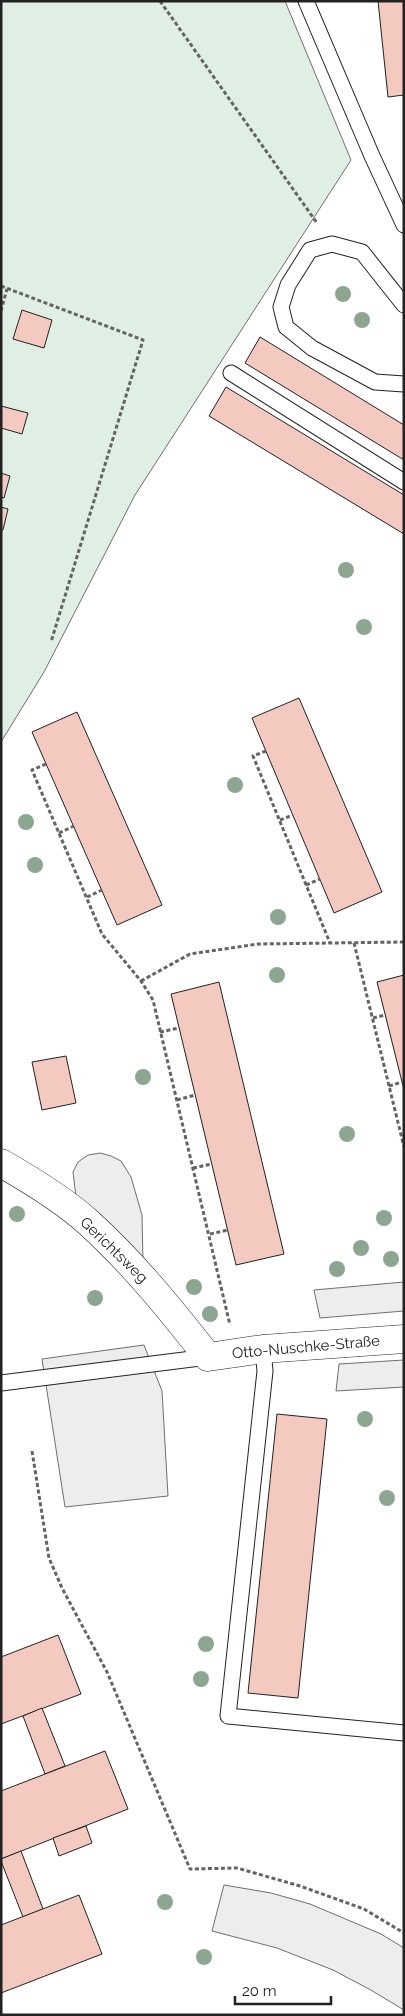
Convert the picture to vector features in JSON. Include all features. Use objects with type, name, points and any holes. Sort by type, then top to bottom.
[{"type":"street","name":"Gerichtsweg","points":[[1,1163],[29,1179],[89,1223],[159,1295],[208,1357]]},
{"type":"street","name":"Otto-Nuschke-Straße","points":[[208,1357],[262,1349],[404,1339]]},
{"type":"lane","points":[[306,1],[372,156],[404,225]]},
{"type":"lane","points":[[404,305],[362,252],[332,244],[310,250],[288,285],[281,307],[286,327],[312,348],[375,382],[404,384]]},
{"type":"lane","points":[[230,373],[404,482]]},
{"type":"lane","points":[[262,1349],[265,1371],[228,1716],[404,1733]]},
{"type":"lane","points":[[1,1383],[208,1357]]},
{"type":"path","points":[[160,1],[332,244]]},
{"type":"path","points":[[1,286],[144,340],[51,642]]},
{"type":"path","points":[[1,310],[7,288]]},
{"type":"path","points":[[266,751],[253,756],[330,943]]},
{"type":"path","points":[[46,764],[32,770],[102,934],[141,981],[153,1000],[210,1234],[236,1352]]},
{"type":"path","points":[[280,820],[293,815]]},
{"type":"path","points":[[59,833],[74,826]]},
{"type":"path","points":[[306,885],[320,879]]},
{"type":"path","points":[[87,897],[102,890]]},
{"type":"path","points":[[141,981],[190,954],[258,944],[404,942]]},
{"type":"path","points":[[354,943],[404,1147]]},
{"type":"path","points":[[373,1018],[385,1015]]},
{"type":"path","points":[[160,1032],[179,1028]]},
{"type":"path","points":[[389,1086],[402,1082]]},
{"type":"path","points":[[177,1100],[195,1095]]},
{"type":"path","points":[[194,1168],[212,1164]]},
{"type":"path","points":[[210,1234],[228,1230]]},
{"type":"path","points":[[32,1451],[49,1558],[62,1588],[107,1672],[190,1869],[237,1868],[300,1886],[364,1909],[404,1933]]},
{"type":"green space","points":[[1,1],[285,1],[351,160],[135,495],[44,672],[1,742]]},
{"type":"shaded area","points":[[100,1153],[121,1161],[131,1177],[142,1215],[143,1264],[76,1197],[73,1172],[78,1162],[88,1155]]},
{"type":"shaded area","points":[[404,1282],[404,1311],[320,1318],[314,1290]]},
{"type":"shaded area","points":[[144,1345],[162,1391],[168,1496],[65,1507],[42,1359]]},
{"type":"shaded area","points":[[404,1360],[404,1387],[336,1391],[339,1364]]},
{"type":"shaded area","points":[[224,1885],[271,1893],[310,1904],[381,1934],[404,1948],[404,2010],[333,1970],[277,1948],[212,1931]]},
{"type":"building","points":[[378,1],[404,1],[404,95],[388,97]]},
{"type":"building","points":[[22,310],[52,320],[44,348],[13,339]]},
{"type":"building","points":[[260,337],[404,425],[404,460],[245,363]]},
{"type":"building","points":[[226,387],[404,495],[404,534],[209,416]]},
{"type":"building","points":[[1,406],[28,413],[22,434],[1,428]]},
{"type":"building","points":[[1,473],[10,476],[4,498],[1,497]]},
{"type":"building","points":[[1,507],[8,509],[3,530],[1,530]]},
{"type":"building","points":[[299,698],[382,892],[334,913],[252,718]]},
{"type":"building","points":[[77,712],[162,905],[117,925],[32,732]]},
{"type":"building","points":[[404,975],[404,1090],[377,982]]},
{"type":"building","points":[[219,982],[284,1254],[236,1265],[171,994]]},
{"type":"building","points":[[66,1056],[76,1103],[42,1110],[32,1062]]},
{"type":"building","points":[[277,1414],[327,1419],[298,1698],[248,1693]]},
{"type":"building","points":[[58,1635],[81,1694],[1,1724],[1,1657]]},
{"type":"building","points":[[42,1708],[65,1766],[45,1774],[23,1716]]},
{"type":"building","points":[[105,1751],[128,1809],[1,1859],[1,1791]]},
{"type":"building","points":[[86,1826],[92,1843],[59,1856],[53,1838]]},
{"type":"building","points":[[21,1851],[43,1909],[23,1917],[1,1861],[1,1859]]},
{"type":"building","points":[[79,1895],[102,1954],[1,1993],[1,1925]]}]
